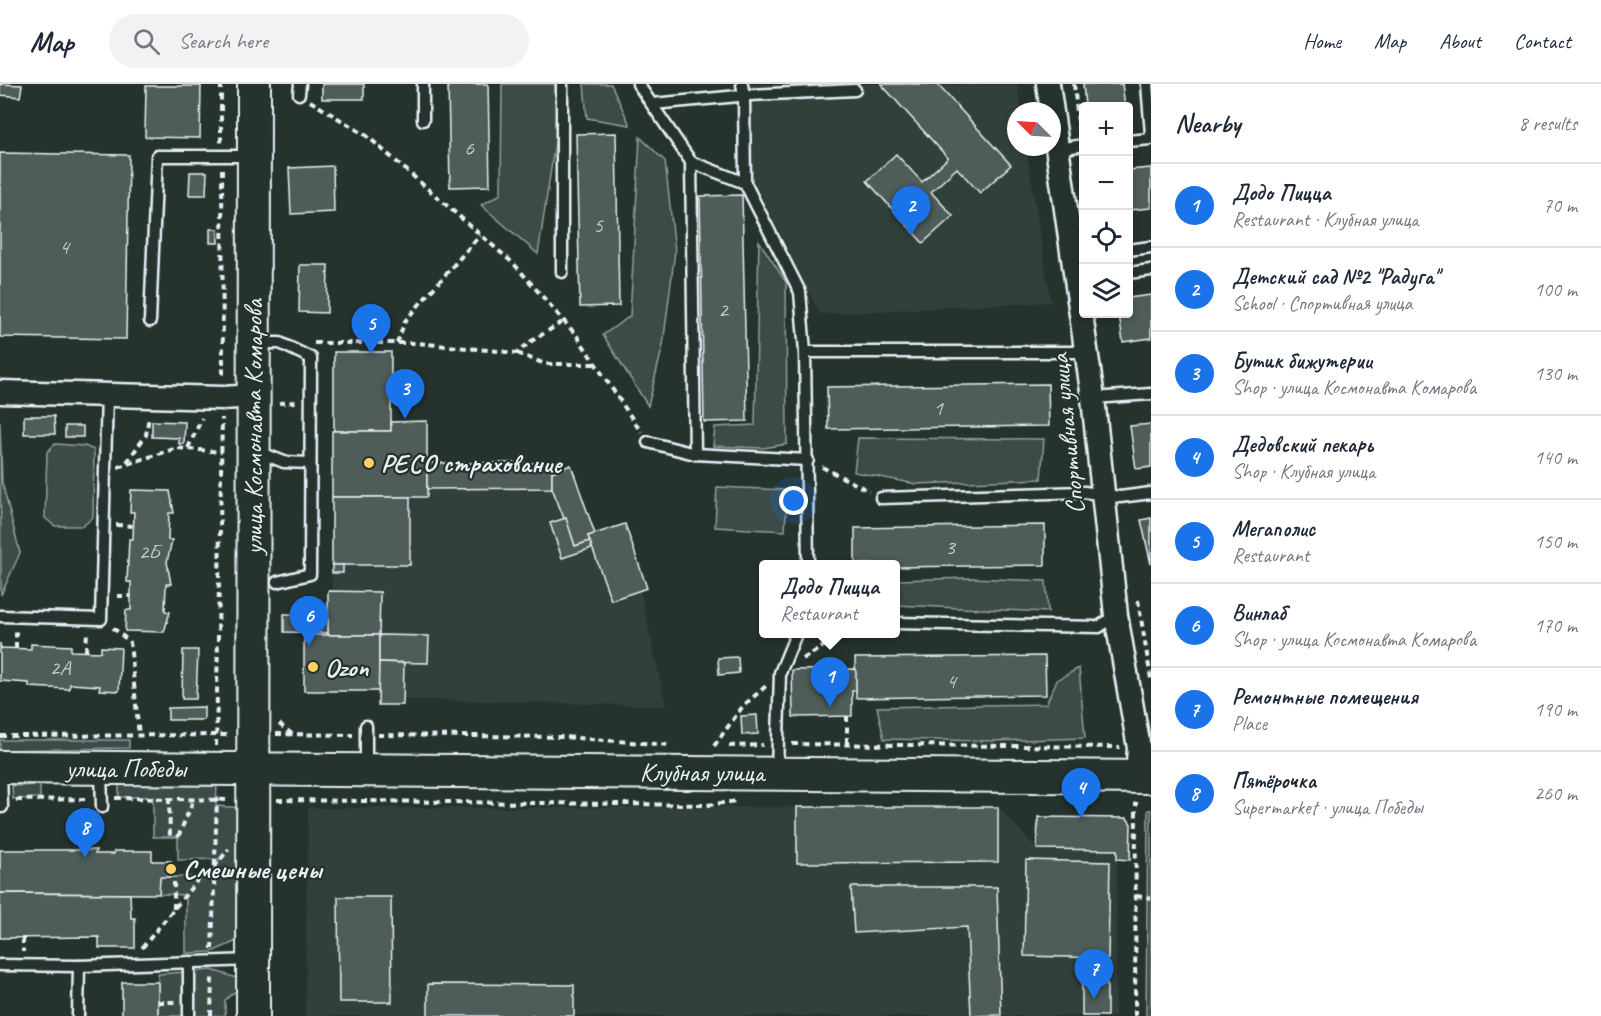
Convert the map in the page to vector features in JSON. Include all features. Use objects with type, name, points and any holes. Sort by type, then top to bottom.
[{"type":"street","name":"улица Космонавта Комарова","points":[[253,1016],[253,450],[266,399],[267,343],[254,156],[254,84]]},
{"type":"street","name":"Спортивная улица","points":[[1048,84],[1051,102]]},
{"type":"street","name":"Спортивная улица","points":[[1059,156],[1079,254]]},
{"type":"street","name":"Спортивная улица","points":[[1084,318],[1116,615],[1142,767]]},
{"type":"street","points":[[0,392],[266,399]]},
{"type":"street","name":"Клубная улица","points":[[252,770],[366,770],[778,758],[1142,767]]},
{"type":"street","name":"улица Победы","points":[[0,767],[252,770]]},
{"type":"lane","points":[[423,84],[423,120]]},
{"type":"lane","points":[[562,84],[562,272]]},
{"type":"lane","points":[[638,84],[691,162],[694,454]]},
{"type":"lane","points":[[742,84],[745,183],[800,292],[805,352],[808,560]]},
{"type":"lane","points":[[1133,140],[1151,136],[1147,84]]},
{"type":"lane","points":[[653,104],[855,90]]},
{"type":"lane","points":[[1061,148],[1079,146]]},
{"type":"lane","points":[[150,321],[157,156],[254,156]]},
{"type":"lane","points":[[691,162],[745,183]]},
{"type":"lane","points":[[1133,249],[1151,247]]},
{"type":"lane","points":[[1133,272],[1151,270]]},
{"type":"lane","points":[[267,343],[311,358],[310,574],[277,582]]},
{"type":"lane","points":[[805,352],[1087,352]]},
{"type":"lane","points":[[0,616],[101,619],[107,394]]},
{"type":"lane","points":[[1093,398],[1151,394]]},
{"type":"lane","points":[[648,442],[694,454],[808,460]]},
{"type":"lane","points":[[253,450],[284,462],[310,463]]},
{"type":"lane","points":[[881,498],[1084,492],[1120,497],[1151,493]]},
{"type":"lane","points":[[900,622],[1099,627],[1116,615]]},
{"type":"lane","points":[[778,758],[780,673],[794,638]]},
{"type":"lane","points":[[366,730],[366,770]]},
{"type":"lane","points":[[0,767],[2,807]]},
{"type":"lane","points":[[100,768],[102,807]]},
{"type":"lane","points":[[0,965],[80,966],[253,960]]},
{"type":"lane","points":[[189,962],[189,1016]]},
{"type":"lane","points":[[78,1016],[80,966]]},
{"type":"path","points":[[1074,84],[1079,122]]},
{"type":"path","points":[[299,89],[367,136],[514,264],[564,321],[648,442]]},
{"type":"path","points":[[397,343],[405,321],[480,234]]},
{"type":"path","points":[[517,353],[564,321]]},
{"type":"path","points":[[267,343],[397,343],[517,353],[546,364],[596,364]]},
{"type":"path","points":[[266,399],[299,402]]},
{"type":"path","points":[[126,463],[146,435],[150,412]]},
{"type":"path","points":[[188,448],[203,415],[193,414]]},
{"type":"path","points":[[808,460],[881,498]]},
{"type":"path","points":[[112,525],[134,525]]},
{"type":"path","points":[[110,596],[131,596]]},
{"type":"path","points":[[16,621],[16,648]]},
{"type":"path","points":[[86,651],[87,624]]},
{"type":"path","points":[[109,624],[130,642],[139,736]]},
{"type":"path","points":[[714,746],[743,706],[780,673],[835,638]]},
{"type":"path","points":[[847,716],[847,745]]},
{"type":"path","points":[[278,723],[293,734]]},
{"type":"path","points":[[272,734],[366,730],[564,737],[676,746]]},
{"type":"path","points":[[0,736],[234,735]]},
{"type":"path","points":[[706,747],[714,746],[778,758],[847,745],[1142,767],[1136,896],[1135,1016]]},
{"type":"path","points":[[169,798],[170,837]]},
{"type":"path","points":[[178,837],[194,799]]},
{"type":"path","points":[[212,952],[217,799]]},
{"type":"path","points":[[273,800],[293,800]]},
{"type":"path","points":[[174,877],[174,909]]},
{"type":"path","points":[[139,953],[200,877]]},
{"type":"path","points":[[1136,896],[1151,898]]},
{"type":"path","points":[[23,938],[24,953]]},
{"type":"path","points":[[211,1016],[212,970]]},
{"type":"path","points":[[158,1002],[184,1002]]},
{"type":"shaded area","points":[[502,84],[555,84],[559,116],[538,254],[481,205],[501,194]]},
{"type":"shaded area","points":[[584,84],[611,84],[630,125],[587,118]]},
{"type":"shaded area","points":[[750,84],[1017,84],[1020,102],[1007,102],[1007,156],[1027,156],[1051,302],[820,314],[748,170]]},
{"type":"shaded area","points":[[640,137],[665,161],[675,251],[663,345],[648,406],[603,335],[630,316]]},
{"type":"shaded area","points":[[759,241],[786,282],[787,444],[763,448],[713,446],[715,427],[755,425]]},
{"type":"shaded area","points":[[0,422],[2,482],[20,553],[1,595]]},
{"type":"shaded area","points":[[858,438],[1044,439],[1041,479],[916,484],[854,472]]},
{"type":"shaded area","points":[[55,444],[85,446],[94,450],[93,517],[83,526],[55,526],[45,518],[47,452]]},
{"type":"shaded area","points":[[717,487],[787,490],[785,531],[715,527]]},
{"type":"shaded area","points":[[552,488],[566,518],[550,523],[562,558],[592,548],[610,600],[640,590],[666,706],[403,699],[404,663],[428,663],[428,636],[379,635],[379,592],[332,591],[332,565],[409,565],[410,497],[427,496],[427,489]]},
{"type":"shaded area","points":[[972,578],[1046,581],[1048,612],[900,605],[900,580]]},
{"type":"shaded area","points":[[1079,668],[1085,738],[992,741],[884,739],[877,707],[1046,704],[1057,680]]},
{"type":"shaded area","points":[[0,740],[129,740],[129,748],[0,750]]},
{"type":"shaded area","points":[[217,784],[216,806],[243,808],[239,940],[212,952],[186,953],[186,895],[159,894],[160,877],[214,877],[214,867],[220,859],[178,860],[178,837],[153,837],[153,797],[119,797],[119,785]]},
{"type":"shaded area","points":[[40,785],[40,798],[13,799],[12,786]]},
{"type":"shaded area","points":[[998,807],[1037,849],[1117,850],[1115,1016],[305,1016],[308,808]]},
{"type":"shaded area","points":[[1148,810],[1151,810],[1151,1016],[1146,1016]]},
{"type":"shaded area","points":[[212,970],[237,978],[238,989],[225,1000],[225,1016],[158,1016],[158,974]]},
{"type":"building","points":[[0,84],[22,85],[20,97],[0,95]]},
{"type":"building","points":[[322,84],[364,84],[364,99],[322,99]]},
{"type":"building","points":[[448,84],[488,84],[490,186],[450,187]]},
{"type":"building","points":[[881,84],[937,84],[1011,165],[980,193],[957,168],[931,192],[953,216],[923,243],[867,181],[896,154],[922,182],[948,158]]},
{"type":"building","points":[[1083,84],[1122,84],[1124,102],[1085,102]]},
{"type":"building","points":[[146,86],[201,86],[200,138],[145,137]]},
{"type":"building","points":[[616,133],[619,306],[580,307],[576,134]]},
{"type":"building","points":[[0,153],[129,155],[126,339],[0,337]]},
{"type":"building","points":[[333,166],[334,212],[291,214],[289,168]]},
{"type":"building","points":[[1151,168],[1151,208],[1133,210],[1133,170]]},
{"type":"building","points":[[190,172],[207,172],[206,195],[189,195]]},
{"type":"building","points":[[742,195],[747,421],[704,422],[700,196]]},
{"type":"building","points":[[210,229],[218,229],[218,243],[210,243]]},
{"type":"building","points":[[300,265],[328,265],[327,313],[299,312]]},
{"type":"building","points":[[1151,295],[1151,338],[1123,342],[1120,318],[1133,318],[1133,297]]},
{"type":"building","points":[[334,352],[391,352],[391,431],[334,431]]},
{"type":"building","points":[[1048,384],[1049,426],[828,429],[827,387]]},
{"type":"building","points":[[24,416],[54,416],[55,434],[24,434]]},
{"type":"building","points":[[152,421],[185,422],[184,444],[179,444],[179,438],[152,437]]},
{"type":"building","points":[[427,421],[427,497],[332,497],[332,431],[391,431],[391,422]]},
{"type":"building","points":[[1151,424],[1151,467],[1136,469],[1130,426]]},
{"type":"building","points":[[65,426],[83,426],[83,437],[65,437]]},
{"type":"building","points":[[427,463],[552,463],[552,488],[427,489]]},
{"type":"building","points":[[571,465],[595,534],[588,536],[590,541],[575,546],[552,488],[552,472]]},
{"type":"building","points":[[131,490],[170,491],[174,513],[169,513],[168,540],[172,540],[167,562],[171,584],[166,584],[165,611],[170,612],[164,632],[125,631],[126,610],[131,610],[131,582],[127,582],[129,539],[133,539],[134,512],[130,512]]},
{"type":"building","points":[[332,497],[410,497],[410,565],[332,565]]},
{"type":"building","points":[[566,518],[575,546],[590,541],[592,548],[562,558],[550,523]]},
{"type":"building","points":[[1151,518],[1151,564],[1141,520]]},
{"type":"building","points":[[625,524],[647,588],[611,600],[588,536]]},
{"type":"building","points":[[1045,525],[1045,565],[900,567],[900,560],[855,560],[855,528]]},
{"type":"building","points":[[332,565],[343,565],[343,573],[332,573]]},
{"type":"building","points":[[328,591],[380,592],[379,635],[328,635]]},
{"type":"building","points":[[284,614],[328,614],[328,633],[284,632]]},
{"type":"building","points":[[304,635],[379,635],[379,691],[304,691]]},
{"type":"building","points":[[379,635],[429,636],[428,663],[379,662]]},
{"type":"building","points":[[0,643],[1,648],[31,649],[31,644],[71,646],[71,651],[101,652],[101,647],[121,648],[119,691],[99,690],[100,686],[70,684],[69,689],[29,687],[29,683],[0,681]]},
{"type":"building","points":[[183,650],[198,650],[196,699],[182,699]]},
{"type":"building","points":[[1045,656],[1046,695],[856,698],[855,658]]},
{"type":"building","points":[[738,657],[739,673],[719,675],[718,658]]},
{"type":"building","points":[[379,662],[404,663],[403,705],[378,705]]},
{"type":"building","points":[[856,669],[856,691],[852,691],[852,716],[793,717],[792,670]]},
{"type":"building","points":[[204,707],[204,720],[168,720],[168,708]]},
{"type":"building","points":[[757,715],[758,734],[742,735],[741,716]]},
{"type":"building","points":[[797,807],[998,807],[998,862],[797,863]]},
{"type":"building","points":[[1038,817],[1127,818],[1131,824],[1130,860],[1117,859],[1117,850],[1037,849]]},
{"type":"building","points":[[0,850],[96,850],[95,854],[114,854],[114,851],[152,851],[152,861],[171,861],[171,877],[160,877],[159,894],[0,893]]},
{"type":"building","points":[[1026,860],[1110,862],[1108,958],[1024,956]]},
{"type":"building","points":[[851,887],[997,887],[1001,1015],[971,1016],[967,927],[854,933]]},
{"type":"building","points":[[0,893],[130,894],[131,918],[135,918],[135,948],[99,948],[99,937],[0,938]]},
{"type":"building","points":[[338,897],[391,897],[392,1002],[339,1002]]},
{"type":"building","points":[[122,982],[158,982],[158,1016],[122,1016]]},
{"type":"building","points":[[1082,983],[1107,983],[1107,1016],[1082,1016]]},
{"type":"building","points":[[428,984],[574,985],[574,1016],[428,1016]]},
{"type":"place","name":"Детский сад №2 \"Радуга\"","points":[[911,236]]},
{"type":"place","name":"Мегаполис","points":[[371,354]]},
{"type":"place","name":"Бутик бижутерии","points":[[405,419]]},
{"type":"place","name":"РЕСО страхование","points":[[369,463]]},
{"type":"place","name":"Винлаб","points":[[309,646]]},
{"type":"place","name":"Ozon","points":[[313,667]]},
{"type":"place","name":"Додо Пицца","points":[[830,707]]},
{"type":"place","name":"Дедовский пекарь","points":[[1081,818]]},
{"type":"place","name":"Пятёрочка","points":[[85,858]]},
{"type":"place","name":"Смешные цены","points":[[171,869]]},
{"type":"place","name":"Ремонтные помещения","points":[[1094,999]]}]
